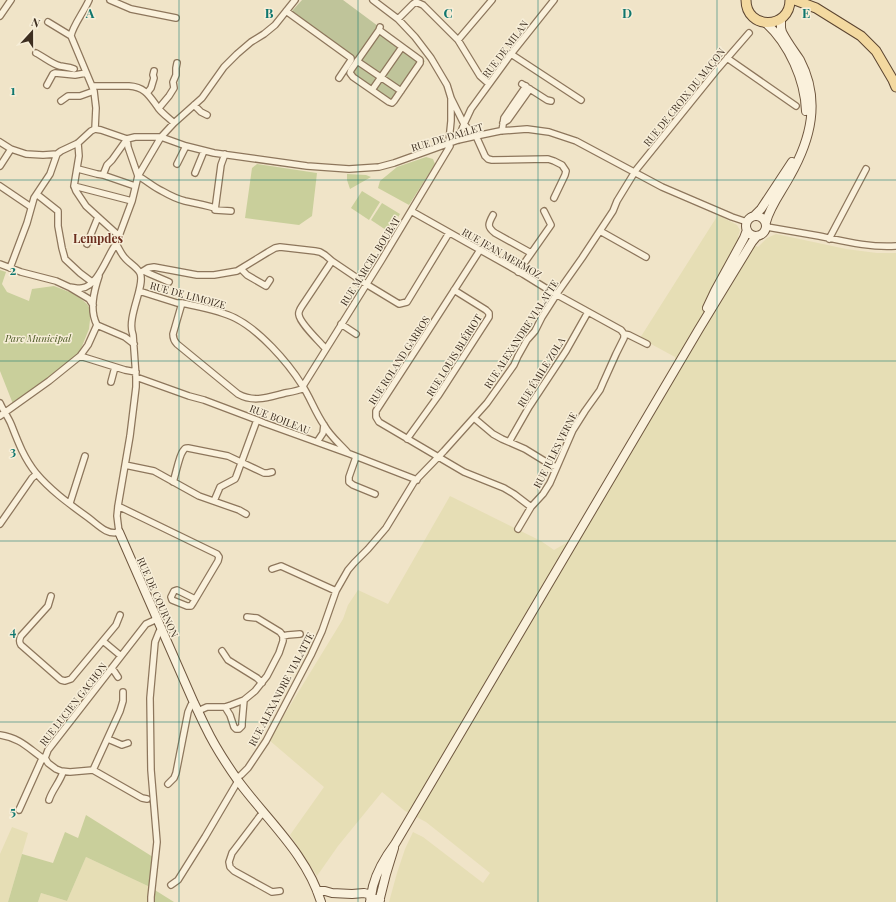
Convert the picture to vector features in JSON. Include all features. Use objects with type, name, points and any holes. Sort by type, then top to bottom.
[{"type":"main road","points":[[788,11],[790,0]]},
{"type":"main road","points":[[795,0],[808,3],[861,36],[876,51],[894,80],[896,87]]},
{"type":"main road","points":[[744,2],[750,14],[757,20],[766,23],[772,23],[781,18],[788,11],[808,3]]},
{"type":"main road","points":[[317,891],[352,894],[365,900],[375,901],[386,874],[395,844],[699,329],[752,242],[757,236],[760,236],[764,232],[769,213],[790,176],[804,147],[810,129],[812,112],[810,91],[806,75],[800,61],[780,28],[781,18]]},
{"type":"main road","points":[[699,329],[715,291],[744,238],[750,218],[755,216],[761,209],[785,173],[794,157],[802,136],[806,102],[802,83],[794,63],[775,31],[766,23]]},
{"type":"main road","points":[[755,216],[760,216],[765,219],[766,225]]},
{"type":"main road","points":[[747,226],[752,235],[757,236]]},
{"type":"main road","name":"RUE DE COURNON","points":[[119,532],[205,727],[237,779],[296,853],[314,883],[321,901]]},
{"type":"main road","points":[[321,901],[332,893]]},
{"type":"street","points":[[0,16],[11,0]]},
{"type":"street","points":[[89,0],[72,30],[71,36],[93,89],[96,108],[95,129]]},
{"type":"street","points":[[110,0],[130,9],[176,18]]},
{"type":"street","points":[[134,344],[125,337],[97,325],[94,319],[93,304],[94,292],[100,273],[116,244],[132,201],[138,176],[161,137],[202,98],[224,67],[251,42],[275,25],[295,0]]},
{"type":"street","points":[[373,0],[398,19],[415,37],[431,58],[447,85],[451,98],[463,120],[470,131],[476,136],[483,153],[488,159],[548,159],[562,165],[565,175],[554,198]]},
{"type":"street","points":[[458,40],[492,0]]},
{"type":"street","name":"RUE DE MILAN","points":[[458,140],[463,120],[554,0]]},
{"type":"street","points":[[398,19],[416,2],[423,5],[458,40],[480,76],[489,84]]},
{"type":"street","points":[[286,11],[351,58],[339,78]]},
{"type":"street","points":[[48,22],[71,36]]},
{"type":"street","points":[[380,28],[402,47],[420,60],[420,63],[392,103],[352,76],[350,73],[380,28]]},
{"type":"street","name":"RUE DE CROIX DU MAÇON","points":[[634,173],[648,154],[749,33]]},
{"type":"street","points":[[372,90],[402,47]]},
{"type":"street","points":[[36,53],[54,64],[86,73]]},
{"type":"street","points":[[512,54],[581,100]]},
{"type":"street","points":[[727,58],[796,106]]},
{"type":"street","points":[[357,61],[401,91]]},
{"type":"street","points":[[159,108],[174,88],[177,63]]},
{"type":"street","points":[[147,93],[151,88],[154,78],[154,70]]},
{"type":"street","points":[[47,84],[55,72],[75,75],[86,73]]},
{"type":"street","points":[[61,101],[68,96],[80,96],[93,89],[135,86],[147,93],[174,123]]},
{"type":"street","points":[[502,131],[503,124],[508,120],[526,86],[547,100],[551,101]]},
{"type":"street","name":"RUE MARCEL BOUBAT","points":[[303,387],[444,158],[450,146],[451,98]]},
{"type":"street","points":[[194,106],[207,115]]},
{"type":"street","points":[[451,123],[463,120]]},
{"type":"street","points":[[0,142],[11,149],[26,154],[43,155],[57,154],[78,142],[95,129],[127,139]]},
{"type":"street","name":"RUE DE DALLET","points":[[127,139],[135,137],[161,137],[204,151],[307,166],[349,169],[379,167],[458,140],[502,131],[527,129],[549,132],[563,136],[588,147],[662,187],[732,217],[747,226]]},
{"type":"street","points":[[127,139],[128,147],[138,176],[161,191],[184,200],[208,205],[215,208],[215,210],[231,211]]},
{"type":"street","points":[[103,175],[107,164],[112,160],[127,139]]},
{"type":"street","points":[[78,142],[78,169],[74,186],[78,195],[86,206],[119,236]]},
{"type":"street","points":[[177,164],[186,146]]},
{"type":"street","points":[[0,166],[11,149]]},
{"type":"street","points":[[195,174],[204,151]]},
{"type":"street","points":[[10,268],[36,195],[50,174],[57,154]]},
{"type":"street","points":[[215,208],[221,165],[225,154]]},
{"type":"street","points":[[78,169],[103,175],[136,186]]},
{"type":"street","points":[[829,238],[866,169]]},
{"type":"street","name":"RUE ALEXANDRE VIALATTE","points":[[171,885],[178,880],[205,837],[237,779],[244,772],[266,741],[311,655],[322,631],[336,591],[348,570],[386,528],[414,482],[487,404],[508,375],[524,345],[535,331],[556,294],[613,211],[617,201],[634,173]]},
{"type":"street","points":[[0,186],[31,208]]},
{"type":"street","points":[[74,186],[132,201]]},
{"type":"street","points":[[36,195],[58,211],[58,226],[65,259],[92,282]]},
{"type":"street","name":"RUE JEAN MERMOZ","points":[[411,211],[621,330],[624,334],[647,344]]},
{"type":"street","points":[[518,272],[551,225],[544,211]]},
{"type":"street","points":[[493,215],[489,222],[491,230],[531,253]]},
{"type":"street","points":[[87,244],[98,217]]},
{"type":"street","points":[[766,225],[861,244],[896,246]]},
{"type":"street","points":[[600,231],[646,257]]},
{"type":"street","points":[[142,272],[154,267],[197,275],[231,273],[238,271],[275,248],[280,247],[320,252],[366,284],[399,304],[407,302],[449,232]]},
{"type":"street","points":[[116,244],[124,257],[142,272],[169,282]]},
{"type":"street","name":"RUE ROLAND GARROS","points":[[480,250],[376,411],[376,417],[379,422],[464,472],[504,488],[531,508]]},
{"type":"street","points":[[326,348],[302,322],[299,313],[302,306],[332,261]]},
{"type":"street","points":[[0,264],[56,281],[89,299],[93,304]]},
{"type":"street","points":[[241,269],[247,275],[266,286],[270,280]]},
{"type":"street","points":[[125,337],[131,330],[131,322],[142,272]]},
{"type":"street","points":[[69,287],[80,289],[85,288],[100,273]]},
{"type":"street","name":"RUE LOUIS BLÉRIOT","points":[[407,439],[438,396],[489,317],[489,313],[486,310],[454,290]]},
{"type":"street","name":"RUE DE LIMOIZE","points":[[139,291],[177,303],[227,315],[244,324],[260,336],[297,377],[324,425],[334,439],[350,454]]},
{"type":"street","points":[[182,303],[173,334],[175,342],[238,394],[250,398],[262,399],[303,387]]},
{"type":"street","name":"RUE ÉMILE ZOLA","points":[[509,442],[529,407],[563,356],[588,312]]},
{"type":"street","points":[[341,324],[356,334]]},
{"type":"street","points":[[2,414],[49,381],[80,356],[88,345],[97,325]]},
{"type":"street","name":"RUE DE COURNON","points":[[119,532],[117,516],[118,506],[130,436],[136,375],[133,335],[131,330]]},
{"type":"street","name":"RUE JULES VERNE","points":[[518,529],[531,508],[547,488],[573,430],[600,390],[624,338],[624,334]]},
{"type":"street","name":"RUE BOILEAU","points":[[80,356],[125,370],[189,396],[204,400],[417,480]]},
{"type":"street","points":[[111,382],[115,367]]},
{"type":"street","points":[[0,403],[2,414],[25,457],[37,474],[70,504],[107,531],[116,533],[119,532]]},
{"type":"street","points":[[474,418],[493,434],[525,449],[557,468]]},
{"type":"street","points":[[214,501],[220,487],[235,479],[257,420]]},
{"type":"street","points":[[317,442],[323,433],[324,425]]},
{"type":"street","points":[[329,447],[333,444],[334,439]]},
{"type":"street","points":[[173,482],[182,453],[185,449],[192,448],[223,455],[264,473],[272,472]]},
{"type":"street","points":[[70,504],[85,456]]},
{"type":"street","points":[[356,457],[349,477],[349,482],[375,494]]},
{"type":"street","points":[[125,465],[154,472],[199,496],[239,510],[246,514]]},
{"type":"street","points":[[0,524],[32,478],[37,474]]},
{"type":"street","points":[[118,506],[217,554],[219,557],[218,561],[196,599]]},
{"type":"street","points":[[272,569],[281,566],[336,591]]},
{"type":"street","points":[[51,596],[48,606],[21,636],[20,642],[21,646],[61,680],[65,681],[71,679],[116,625],[120,615]]},
{"type":"street","points":[[198,711],[208,707],[225,707],[244,700],[262,683],[279,653],[283,640],[283,636],[280,632],[257,618],[247,617]]},
{"type":"street","name":"RUE LUCIEN GACHON","points":[[19,810],[41,761],[45,758],[48,750],[146,624],[157,619]]},
{"type":"street","points":[[152,902],[151,898],[157,842],[152,770],[150,698],[155,642],[161,629]]},
{"type":"street","points":[[283,636],[300,634]]},
{"type":"street","points":[[103,641],[121,656]]},
{"type":"street","points":[[222,651],[228,660],[258,678],[262,683]]},
{"type":"street","points":[[112,668],[118,676]]},
{"type":"street","points":[[93,770],[120,711],[123,701],[123,692]]},
{"type":"street","points":[[225,707],[230,715],[234,728],[239,729],[242,726],[244,700]]},
{"type":"street","points":[[168,784],[174,778],[176,773],[188,712],[191,705],[194,703]]},
{"type":"street","points":[[0,735],[15,738],[45,758],[53,767],[63,772],[93,770],[142,798],[147,799]]},
{"type":"street","points":[[108,739],[122,745],[128,743]]},
{"type":"street","points":[[49,800],[51,792],[61,780],[63,772]]},
{"type":"street","points":[[264,813],[260,816],[232,853],[229,864],[233,871],[244,878],[272,892],[280,890]]},
{"type":"shaded area","points":[[718,215],[737,225],[740,230],[738,237],[758,247],[767,238],[776,234],[846,249],[877,253],[896,253],[896,902],[389,902],[405,849],[413,832],[423,837],[483,883],[490,873],[426,822],[405,811],[382,792],[338,846],[317,876],[290,835],[324,787],[269,740],[343,619],[348,605],[358,590],[388,604],[450,496],[541,541],[554,550],[568,542],[675,363],[675,357],[640,338]]},
{"type":"shaded area","points":[[12,827],[28,833],[8,902],[0,902],[0,854]]},
{"type":"shaded area","points":[[86,857],[150,887],[149,902],[38,902],[41,893],[67,901]]},
{"type":"green space","points":[[302,0],[343,0],[425,61],[393,107],[346,73],[356,58],[292,11]]},
{"type":"green space","points":[[426,157],[433,159],[435,164],[409,205],[378,188],[380,181],[397,167]]},
{"type":"green space","points":[[257,164],[317,173],[312,216],[299,225],[245,218],[252,168]]},
{"type":"green space","points":[[347,174],[366,175],[371,177],[350,189]]},
{"type":"green space","points":[[362,191],[380,202],[369,220],[351,208]]},
{"type":"green space","points":[[382,203],[400,214],[389,232],[371,220]]},
{"type":"green space","name":"Parc Municipal","points":[[0,270],[6,272],[2,284],[7,292],[29,301],[32,289],[54,286],[80,298],[87,304],[91,311],[89,329],[78,356],[13,404],[0,371]]},
{"type":"green space","points":[[86,815],[153,857],[150,887],[86,857],[67,901],[41,893],[38,902],[8,902],[22,854],[53,863],[65,832],[78,838]]},
{"type":"green space","points":[[150,887],[174,902],[149,902]]},
{"type":"district","name":"Lempdes","points":[[98,239]]}]
